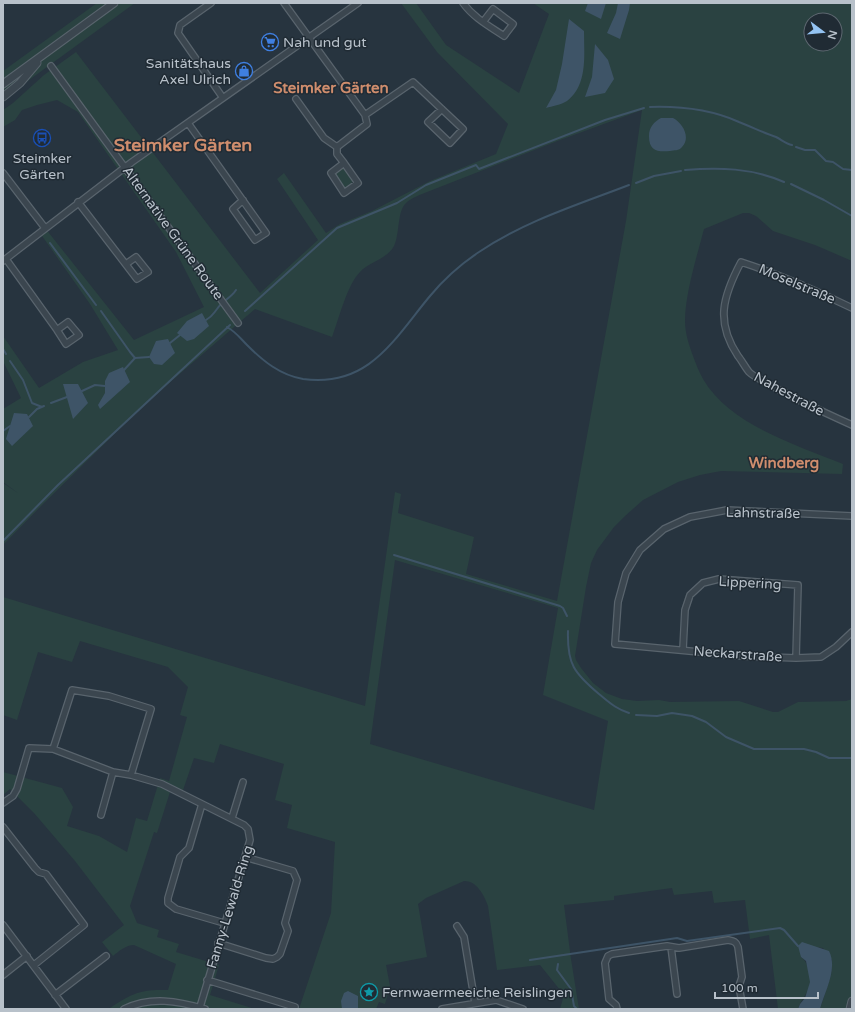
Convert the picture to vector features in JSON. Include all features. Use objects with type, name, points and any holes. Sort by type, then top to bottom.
[{"type":"street","points":[[3,84],[114,3]]},
{"type":"street","points":[[211,3],[180,25],[178,33],[223,98]]},
{"type":"street","points":[[284,3],[365,115],[367,124],[337,147]]},
{"type":"street","points":[[57,330],[4,260],[78,202],[358,3]]},
{"type":"street","points":[[463,3],[470,12],[483,22],[504,36],[513,24],[493,10],[483,22]]},
{"type":"street","points":[[3,97],[20,83],[38,62],[58,44]]},
{"type":"street","name":"Alternative Grüne Route","points":[[51,66],[238,324]]},
{"type":"street","points":[[365,115],[413,82],[433,101],[463,129],[450,143],[428,122],[442,109]]},
{"type":"street","points":[[296,99],[324,138],[337,147]]},
{"type":"street","points":[[188,123],[266,232],[255,240],[234,209],[243,200]]},
{"type":"street","points":[[337,147],[337,154],[344,163],[358,182],[344,193],[331,173],[344,163]]},
{"type":"street","points":[[3,173],[46,228]]},
{"type":"street","points":[[78,202],[126,264]]},
{"type":"street","name":"Moselstraße","points":[[741,262],[834,299],[852,308]]},
{"type":"street","name":"Nahestraße","points":[[741,262],[726,298],[724,325],[731,345],[749,372],[819,411],[852,425]]},
{"type":"street","name":"Lahnstraße","points":[[615,644],[618,602],[626,573],[640,550],[664,529],[690,517],[727,510],[852,516]]},
{"type":"street","name":"Lippering","points":[[682,650],[685,610],[690,595],[702,583],[725,579],[798,586],[796,658]]},
{"type":"street","name":"Neckarstraße","points":[[615,644],[742,656],[796,658],[821,657],[836,647],[852,632]]},
{"type":"street","points":[[53,749],[72,690],[109,696],[151,709],[131,775]]},
{"type":"street","name":"Fanny-Lewald-Ring","points":[[3,803],[13,796],[17,788],[29,748],[53,749],[113,772],[131,775],[162,784],[232,818],[248,829],[250,840],[207,980],[202,1008]]},
{"type":"street","points":[[102,815],[113,772]]},
{"type":"street","points":[[232,818],[243,782]]},
{"type":"street","points":[[202,804],[189,848],[180,857],[168,898],[168,903],[176,909],[224,923]]},
{"type":"street","points":[[3,827],[35,868],[39,872],[46,874],[84,925],[34,965]]},
{"type":"street","points":[[218,943],[273,959],[280,954],[288,931],[285,923],[297,880],[293,871],[245,857]]},
{"type":"street","points":[[3,925],[66,1009]]},
{"type":"street","points":[[457,926],[464,937],[475,1003]]},
{"type":"street","points":[[617,1009],[616,1005],[609,999],[605,963],[608,956],[667,946],[679,948],[728,940],[736,943],[742,977],[739,986],[743,1009]]},
{"type":"street","points":[[671,947],[677,994]]},
{"type":"street","points":[[3,976],[27,956]]},
{"type":"street","points":[[55,995],[106,956]]},
{"type":"street","name":"Fanny-Lewald-Ring","points":[[207,980],[295,1007]]},
{"type":"street","points":[[124,1009],[144,1002],[157,1000],[170,1000],[202,1008]]},
{"type":"street","points":[[442,1009],[496,1000],[523,1009]]},
{"type":"street","points":[[850,1009],[852,1000]]},
{"type":"green space","points":[[97,3],[135,3],[3,99],[3,71]]},
{"type":"green space","points":[[401,3],[416,3],[446,45],[519,93],[549,14],[533,3],[852,3],[852,261],[815,245],[773,231],[756,216],[749,213],[743,213],[704,229],[689,287],[685,321],[688,339],[696,365],[703,379],[715,395],[730,409],[766,432],[843,464],[842,474],[721,471],[700,475],[678,482],[643,500],[614,527],[597,550],[591,563],[575,656],[581,668],[593,683],[606,693],[622,699],[637,701],[659,700],[670,702],[739,701],[773,712],[778,712],[798,702],[846,701],[852,699],[852,1009],[820,1009],[831,975],[832,960],[823,948],[816,947],[801,957],[808,967],[810,983],[798,1009],[778,1009],[769,935],[750,939],[745,900],[714,903],[712,891],[674,895],[672,888],[614,896],[614,900],[564,905],[579,1009],[560,1009],[564,995],[540,965],[497,970],[488,906],[479,889],[473,883],[464,881],[426,898],[418,904],[427,957],[386,965],[390,986],[385,1004],[379,1002],[376,1009],[299,1009],[331,913],[335,842],[287,828],[292,805],[275,800],[284,764],[220,744],[214,763],[194,758],[181,796],[170,792],[157,833],[154,832],[130,906],[137,923],[159,930],[157,937],[179,944],[176,952],[219,965],[210,995],[255,1009],[108,1009],[130,996],[142,992],[149,990],[168,990],[176,964],[134,945],[125,947],[113,956],[102,942],[124,925],[75,861],[34,813],[10,789],[3,795],[3,772],[62,788],[73,807],[67,826],[99,836],[127,852],[136,818],[147,821],[160,778],[169,781],[187,717],[180,715],[188,687],[168,667],[80,641],[72,662],[38,652],[17,720],[3,715],[3,597],[365,706],[395,492],[401,494],[398,513],[474,537],[466,574],[557,601],[626,221],[642,110],[560,140],[409,200],[401,211],[394,246],[387,254],[360,272],[355,278],[347,294],[332,337],[255,309],[147,402],[3,545],[3,483],[18,493],[3,482],[3,409],[21,398],[3,361],[3,336],[39,388],[83,362],[118,350],[90,304],[40,233],[45,228],[134,340],[204,307],[176,252],[78,112],[57,100],[22,110],[15,120],[3,127],[3,110],[44,75],[76,52],[260,293],[318,240],[277,179],[284,173],[326,233],[340,224],[372,211],[430,181],[496,154],[508,124],[437,52]],"holes":[[[395,560],[558,608],[543,695],[608,721],[594,810],[370,744]]]},
{"type":"green space","points":[[343,167],[354,181],[345,188],[334,174]]},
{"type":"water","points":[[588,3],[606,3],[601,19],[585,11]]},
{"type":"water","points":[[618,3],[630,3],[620,39],[607,33],[616,13]]},
{"type":"water","points":[[569,19],[584,31],[582,78],[579,87],[567,101],[546,108],[556,90],[562,64]]},
{"type":"water","points":[[595,44],[608,60],[614,79],[605,93],[585,97],[592,77]]},
{"type":"water","points":[[661,118],[673,118],[683,127],[686,139],[685,143],[679,149],[658,151],[650,145],[649,136],[651,127]]},
{"type":"water","points":[[202,313],[209,326],[194,339],[187,341],[177,333],[187,321]]},
{"type":"water","points":[[168,339],[175,353],[162,365],[154,364],[149,357],[156,341]]},
{"type":"water","points":[[123,367],[130,382],[100,409],[98,405],[105,393],[105,381],[109,373]]},
{"type":"water","points":[[63,384],[78,384],[88,403],[73,419]]},
{"type":"water","points":[[14,413],[27,414],[33,426],[12,446],[6,439]]},
{"type":"water","points":[[802,942],[829,951],[831,958],[832,965],[830,980],[820,1009],[798,1009],[805,998],[810,982],[806,961],[801,957],[798,946]]},
{"type":"water","points":[[348,991],[358,996],[358,1009],[342,1009],[341,1001],[344,993]]},
{"type":"waterway","points":[[650,107],[673,107],[706,111],[728,118],[792,145]]},
{"type":"waterway","points":[[245,311],[337,228],[397,203],[426,185],[476,165],[479,169],[605,120],[644,108]]},
{"type":"waterway","points":[[796,147],[805,150],[815,150],[826,161],[833,162],[843,169],[852,170]]},
{"type":"waterway","points":[[685,170],[723,169],[748,171],[772,177],[784,182]]},
{"type":"waterway","points":[[636,183],[654,176],[681,171]]},
{"type":"waterway","points":[[791,184],[852,216]]},
{"type":"waterway","points":[[227,327],[253,351],[279,371],[303,379],[326,380],[346,376],[363,368],[378,357],[391,344],[441,284],[459,267],[479,252],[533,222],[629,185]]},
{"type":"waterway","points":[[50,243],[96,305]]},
{"type":"waterway","points":[[206,320],[212,316],[219,306],[236,290]]},
{"type":"waterway","points":[[101,311],[135,358],[149,357]]},
{"type":"waterway","points":[[3,541],[58,485],[230,325]]},
{"type":"waterway","points":[[170,343],[180,335]]},
{"type":"waterway","points":[[3,349],[6,354]]},
{"type":"waterway","points":[[124,370],[135,358]]},
{"type":"waterway","points":[[10,361],[23,380],[32,403],[42,407]]},
{"type":"waterway","points":[[82,391],[95,385],[105,386]]},
{"type":"waterway","points":[[51,403],[67,397]]},
{"type":"waterway","points":[[29,417],[37,409],[44,406]]},
{"type":"waterway","points":[[3,431],[10,426]]},
{"type":"waterway","points":[[394,555],[560,606],[563,608],[567,616]]},
{"type":"waterway","points":[[568,631],[569,652],[578,674],[590,687],[609,702],[629,713]]},
{"type":"waterway","points":[[636,715],[657,716],[672,713],[692,716],[706,722],[726,737],[754,749],[804,749],[816,752],[829,758],[852,758]]},
{"type":"waterway","points":[[530,960],[677,938],[687,941],[780,928],[784,930],[798,946]]},
{"type":"waterway","points":[[558,964],[557,970],[571,989],[574,1006],[577,1009]]},
{"type":"place","name":"Nah und gut","points":[[270,42]]},
{"type":"place","name":"Sanitätshaus Axel Ulrich","points":[[244,71]]},
{"type":"place","name":"Steimker Gärten","points":[[42,138]]},
{"type":"place","name":"Fernwaermeeiche Reislingen","points":[[369,992]]},
{"type":"district","name":"Steimker Gärten","points":[[331,88]]},
{"type":"district","name":"Steimker Gärten","points":[[183,145]]},
{"type":"district","name":"Windberg","points":[[784,463]]}]
